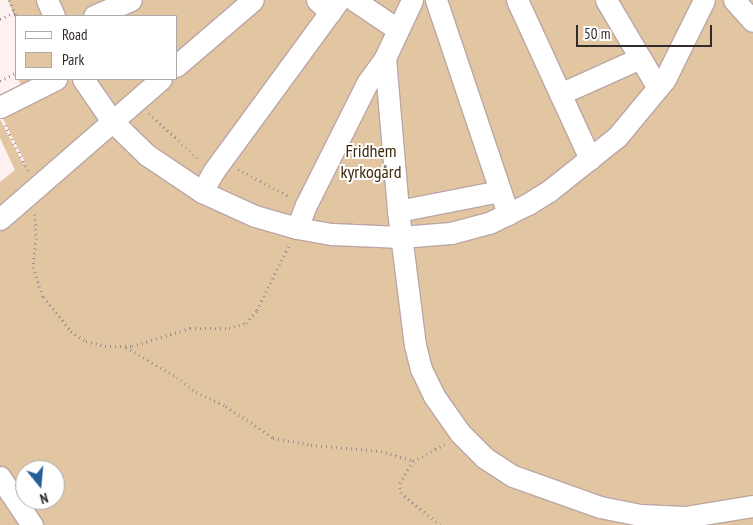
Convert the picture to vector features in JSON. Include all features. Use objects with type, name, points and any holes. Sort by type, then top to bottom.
[{"type":"street","points":[[47,0],[54,15]]},
{"type":"street","points":[[96,15],[131,0]]},
{"type":"street","points":[[178,64],[253,0]]},
{"type":"street","points":[[354,0],[397,29]]},
{"type":"street","points":[[297,228],[367,83],[385,58],[412,0]]},
{"type":"street","points":[[436,0],[508,214]]},
{"type":"street","points":[[517,0],[590,159]]},
{"type":"street","points":[[85,80],[112,121],[147,155],[202,192],[255,216],[297,228],[332,234],[401,237],[466,230],[508,214],[549,191],[617,137],[665,79],[704,0]]},
{"type":"street","points":[[734,0],[753,21]]},
{"type":"street","points":[[612,2],[640,58],[658,88]]},
{"type":"street","points":[[202,192],[329,4]]},
{"type":"street","points":[[385,58],[398,212],[418,358],[434,396],[460,433],[485,458],[513,476],[600,507],[640,515],[685,517],[753,506]]},
{"type":"street","points":[[560,94],[640,58]]},
{"type":"street","points":[[2,115],[54,80]]},
{"type":"street","points":[[2,210],[37,188],[160,80]]},
{"type":"street","points":[[398,212],[500,191]]},
{"type":"street","points":[[0,477],[32,525]]},
{"type":"path","points":[[0,20],[15,14],[9,0]]},
{"type":"path","points":[[0,81],[15,74]]},
{"type":"path","points":[[136,100],[172,136],[218,166],[306,206]]},
{"type":"path","points":[[2,115],[37,188],[32,202],[37,229],[33,267],[43,297],[58,317],[79,337],[98,345],[126,347],[180,330],[202,326],[229,328],[246,323],[257,310],[297,228]]},
{"type":"path","points":[[126,347],[176,377],[196,392],[226,406],[273,438],[311,445],[380,451],[414,462]]},
{"type":"path","points":[[440,525],[401,493],[400,483],[414,462],[460,433]]},
{"type":"green space","name":"Fridhem kyrkogård","points":[[8,0],[753,0],[753,525],[0,525],[0,182],[15,170],[0,138],[0,119],[23,164],[25,162],[2,117],[23,89],[18,80],[178,80],[178,15],[15,15],[15,18]]}]
